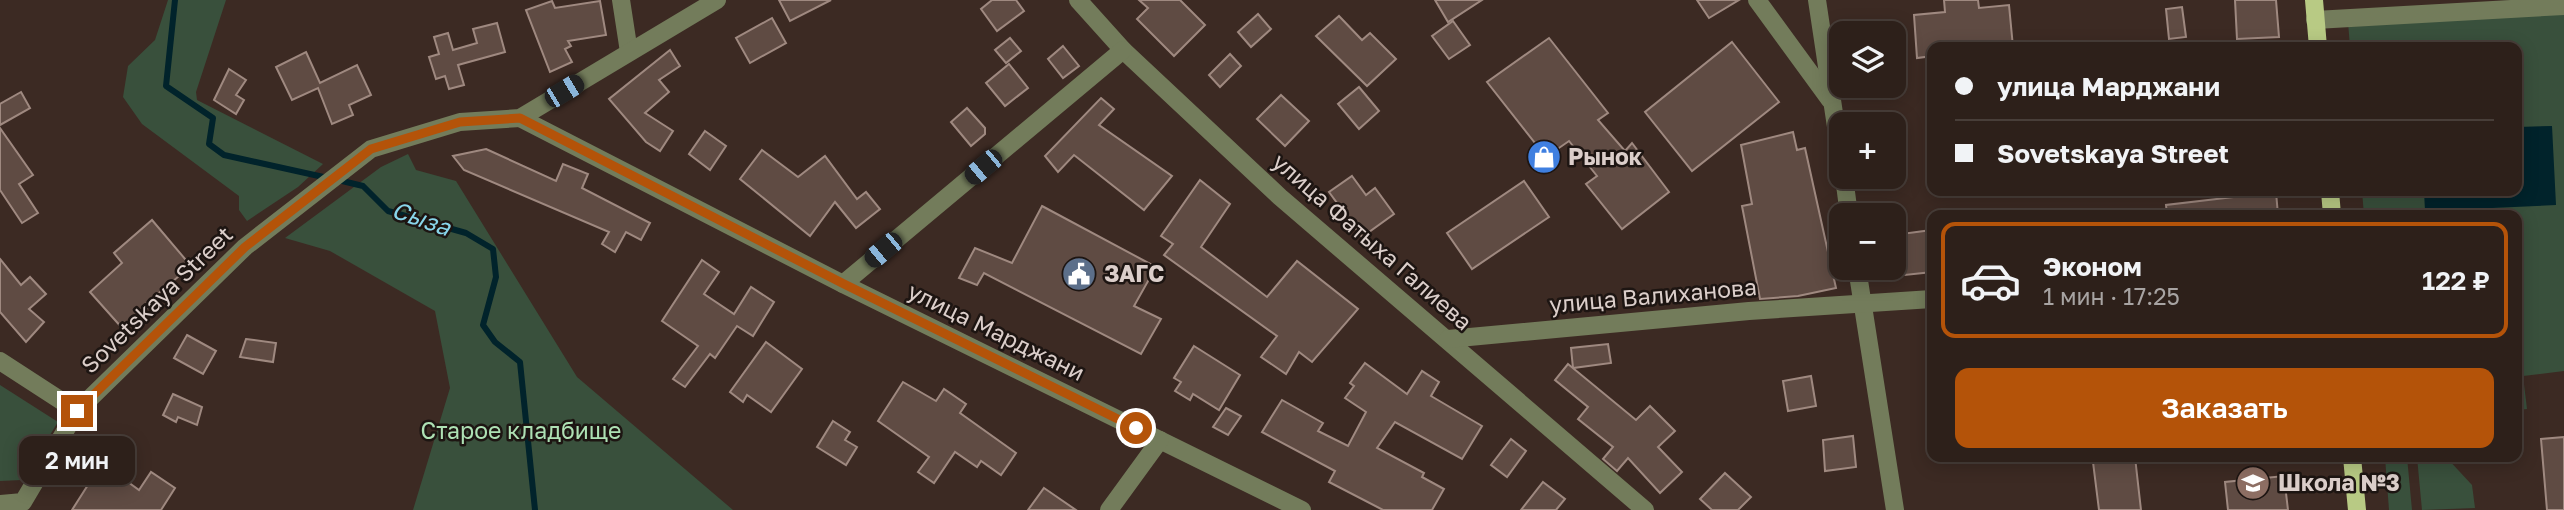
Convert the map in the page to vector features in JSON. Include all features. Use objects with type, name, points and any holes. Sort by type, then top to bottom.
[{"type":"main road","points":[[2314,0],[2317,42]]},
{"type":"main road","points":[[2352,462],[2357,510]]},
{"type":"street","points":[[621,0],[629,52]]},
{"type":"street","name":"Sovetskaya Street","points":[[0,504],[21,506],[77,411],[245,247],[371,149],[460,122],[520,118],[717,0]]},
{"type":"street","points":[[1756,0],[1832,102]]},
{"type":"street","points":[[1817,0],[1834,112]]},
{"type":"street","name":"улица Фатыха Галиева","points":[[1082,1],[1123,50],[1280,197],[1645,510]]},
{"type":"street","points":[[2315,20],[2564,6]]},
{"type":"street","points":[[844,284],[1123,50]]},
{"type":"street","name":"улица Марджани","points":[[520,118],[844,284],[1302,510]]},
{"type":"street","points":[[1859,280],[1895,510]]},
{"type":"street","name":"улица Валиханова","points":[[1448,339],[1749,311],[1927,299]]},
{"type":"street","points":[[0,361],[77,411]]},
{"type":"street","points":[[1109,510],[1160,440]]},
{"type":"green space","points":[[168,0],[226,0],[196,92],[197,100],[323,164],[298,187],[247,221],[239,210],[239,196],[142,124],[123,97],[128,66],[155,40]]},
{"type":"green space","points":[[2564,13],[2564,371],[2523,376],[2527,409],[2522,410],[2522,210],[2364,210],[2362,196],[2522,196],[2522,42],[2350,42],[2348,22]]},
{"type":"green space","name":"Старое кладбище","points":[[408,154],[416,170],[456,181],[577,377],[733,510],[413,510],[450,388],[435,311],[330,251],[285,238],[381,167]]},
{"type":"green space","points":[[0,385],[58,422],[22,480],[0,481]]},
{"type":"green space","points":[[2385,462],[2407,462],[2412,510],[2389,510]]},
{"type":"green space","points":[[2417,462],[2451,462],[2472,485],[2475,508],[2422,510]]},
{"type":"water","points":[[2552,126],[2556,205],[2425,210],[2424,196],[2522,196],[2522,127]]},
{"type":"building","points":[[779,0],[831,0],[790,21]]},
{"type":"building","points":[[992,0],[1016,0],[1024,11],[997,31],[981,9]]},
{"type":"building","points":[[1139,0],[1180,0],[1205,25],[1174,56],[1137,19],[1148,8]]},
{"type":"building","points":[[1435,0],[1482,0],[1448,22]]},
{"type":"building","points":[[1697,0],[1739,0],[1709,18]]},
{"type":"building","points":[[1944,0],[1978,0],[1979,8],[2009,5],[2013,42],[1927,42],[1927,57],[1917,58],[1914,15],[1945,12]]},
{"type":"building","points":[[2235,0],[2276,0],[2279,37],[2237,39]]},
{"type":"building","points":[[552,1],[555,8],[600,1],[606,35],[568,41],[571,46],[565,49],[572,62],[550,72],[526,10]]},
{"type":"building","points":[[2182,7],[2186,37],[2169,39],[2166,9]]},
{"type":"building","points":[[1258,14],[1271,29],[1251,47],[1238,32]]},
{"type":"building","points":[[1339,16],[1362,40],[1370,33],[1396,59],[1367,86],[1316,36]]},
{"type":"building","points":[[772,18],[786,43],[750,63],[736,38]]},
{"type":"building","points":[[1453,21],[1470,45],[1449,59],[1432,36]]},
{"type":"building","points":[[497,23],[505,52],[458,65],[464,85],[449,89],[445,76],[436,79],[429,57],[439,54],[434,37],[448,33],[453,50],[477,43],[473,29]]},
{"type":"building","points":[[1010,38],[1021,51],[1006,63],[995,50]]},
{"type":"building","points":[[1549,38],[1608,113],[1598,120],[1625,151],[1632,143],[1669,192],[1622,229],[1586,184],[1597,176],[1569,141],[1546,157],[1487,82]]},
{"type":"building","points":[[1732,42],[1779,102],[1692,171],[1645,112]]},
{"type":"building","points":[[1063,46],[1079,66],[1063,78],[1048,59]]},
{"type":"building","points":[[670,50],[680,66],[659,80],[669,92],[645,113],[673,131],[660,151],[646,142],[609,99]]},
{"type":"building","points":[[306,52],[320,83],[357,65],[371,95],[349,105],[353,115],[332,124],[318,88],[292,100],[276,67]]},
{"type":"building","points":[[1230,54],[1241,66],[1220,87],[1209,75]]},
{"type":"building","points":[[1009,64],[1028,88],[1005,106],[986,83]]},
{"type":"building","points":[[229,69],[246,80],[236,95],[244,100],[236,114],[214,100]]},
{"type":"building","points":[[1359,87],[1379,111],[1359,129],[1338,104]]},
{"type":"building","points":[[21,92],[30,108],[0,125],[0,104]]},
{"type":"building","points":[[1281,95],[1309,121],[1285,146],[1257,119]]},
{"type":"building","points":[[1101,98],[1114,109],[1099,125],[1172,176],[1144,210],[1074,155],[1058,172],[1045,156]]},
{"type":"building","points":[[967,108],[985,128],[985,134],[971,146],[951,122]]},
{"type":"building","points":[[0,128],[33,175],[19,184],[38,213],[22,223],[0,190]]},
{"type":"building","points":[[705,131],[726,146],[710,170],[689,154]]},
{"type":"building","points":[[1793,132],[1797,150],[1805,148],[1829,256],[1829,280],[1834,280],[1836,288],[1798,296],[1760,299],[1742,206],[1752,204],[1741,145]]},
{"type":"building","points":[[486,149],[556,181],[563,164],[588,174],[582,188],[650,223],[641,240],[626,232],[615,252],[602,244],[609,232],[464,170],[453,156]]},
{"type":"building","points":[[762,150],[798,177],[825,156],[857,199],[866,192],[880,209],[856,228],[835,202],[810,236],[740,179]]},
{"type":"building","points":[[1352,176],[1366,195],[1375,188],[1394,214],[1362,237],[1329,192]]},
{"type":"building","points":[[1200,180],[1230,204],[1201,247],[1267,297],[1297,261],[1358,309],[1312,362],[1299,352],[1286,374],[1261,357],[1277,336],[1164,255],[1173,244],[1161,236]]},
{"type":"building","points":[[1524,181],[1549,217],[1472,269],[1447,233]]},
{"type":"building","points":[[2242,196],[2276,196],[2278,210],[2166,210],[2166,205]]},
{"type":"building","name":"ЗАГС","points":[[1042,206],[1156,267],[1134,306],[1161,319],[1141,354],[984,273],[977,285],[959,278],[975,248],[1012,263]]},
{"type":"building","points":[[152,220],[191,266],[147,303],[150,306],[123,329],[90,292],[122,263],[114,253]]},
{"type":"building","points":[[1927,231],[1927,273],[1906,275],[1906,233]]},
{"type":"building","points":[[0,259],[21,285],[30,277],[46,294],[29,309],[44,322],[26,342],[0,312]]},
{"type":"building","points":[[702,260],[719,272],[704,294],[734,314],[751,287],[774,302],[753,336],[737,326],[715,358],[710,354],[685,387],[673,379],[698,346],[662,321]]},
{"type":"building","points":[[187,335],[216,351],[203,374],[174,358]]},
{"type":"building","points":[[246,339],[276,343],[273,362],[240,357]]},
{"type":"building","points":[[766,342],[802,369],[771,412],[747,395],[743,402],[730,392]]},
{"type":"building","points":[[1608,344],[1611,363],[1573,368],[1571,348]]},
{"type":"building","points":[[1194,346],[1240,375],[1219,410],[1193,394],[1190,400],[1175,391],[1181,382],[1174,378]]},
{"type":"building","points":[[1365,363],[1407,394],[1422,371],[1439,382],[1431,396],[1482,426],[1462,459],[1395,422],[1377,448],[1424,473],[1422,477],[1444,489],[1432,510],[1383,510],[1329,482],[1335,471],[1262,432],[1282,400],[1323,423],[1318,431],[1348,446],[1366,412],[1345,398],[1354,386],[1350,383]]},
{"type":"building","points":[[1568,364],[1636,420],[1650,406],[1675,431],[1658,447],[1682,472],[1660,493],[1628,458],[1617,471],[1603,459],[1613,447],[1578,419],[1588,407],[1555,380]]},
{"type":"building","points":[[1811,376],[1816,406],[1788,411],[1783,381]]},
{"type":"building","points":[[903,382],[936,401],[944,389],[966,404],[960,413],[1016,453],[1001,475],[981,461],[977,467],[955,452],[934,483],[918,472],[929,457],[878,421]]},
{"type":"building","points":[[173,394],[202,407],[197,425],[178,417],[176,422],[163,415]]},
{"type":"building","points":[[1226,408],[1241,416],[1228,435],[1213,427]]},
{"type":"building","points":[[833,421],[850,432],[845,440],[857,447],[846,465],[817,447]]},
{"type":"building","points":[[1853,436],[1856,467],[1825,471],[1823,440]]},
{"type":"building","points":[[2564,437],[2564,510],[2547,510],[2541,439]]},
{"type":"building","points":[[1511,439],[1526,451],[1507,477],[1491,465]]},
{"type":"building","points":[[2093,462],[2136,462],[2141,510],[2099,510]]},
{"type":"building","points":[[102,463],[139,490],[151,472],[175,488],[161,510],[72,510]]},
{"type":"building","points":[[1725,473],[1751,497],[1738,510],[1712,510],[1700,499]]},
{"type":"building","points":[[2284,476],[2288,510],[2228,510],[2225,482]]},
{"type":"building","points":[[1543,482],[1565,499],[1556,510],[1521,510]]},
{"type":"building","points":[[1044,488],[1076,510],[1028,510]]},
{"type":"waterway","name":"Сыза","points":[[175,0],[166,86],[213,118],[209,144],[224,155],[328,178]]},
{"type":"waterway","name":"Сыза","points":[[338,180],[363,186],[388,211],[466,233],[493,249],[496,277],[483,325],[495,342],[520,362],[535,510]]},
{"type":"place","name":"Рынок","points":[[1544,157]]},
{"type":"place","name":"ЗАГС","points":[[1079,274]]},
{"type":"place","name":"Школа №3","points":[[2253,483]]},
{"type":"route","points":[[77,411],[245,247],[371,149],[416,133],[460,122],[520,118],[844,284],[1136,428]]}]
